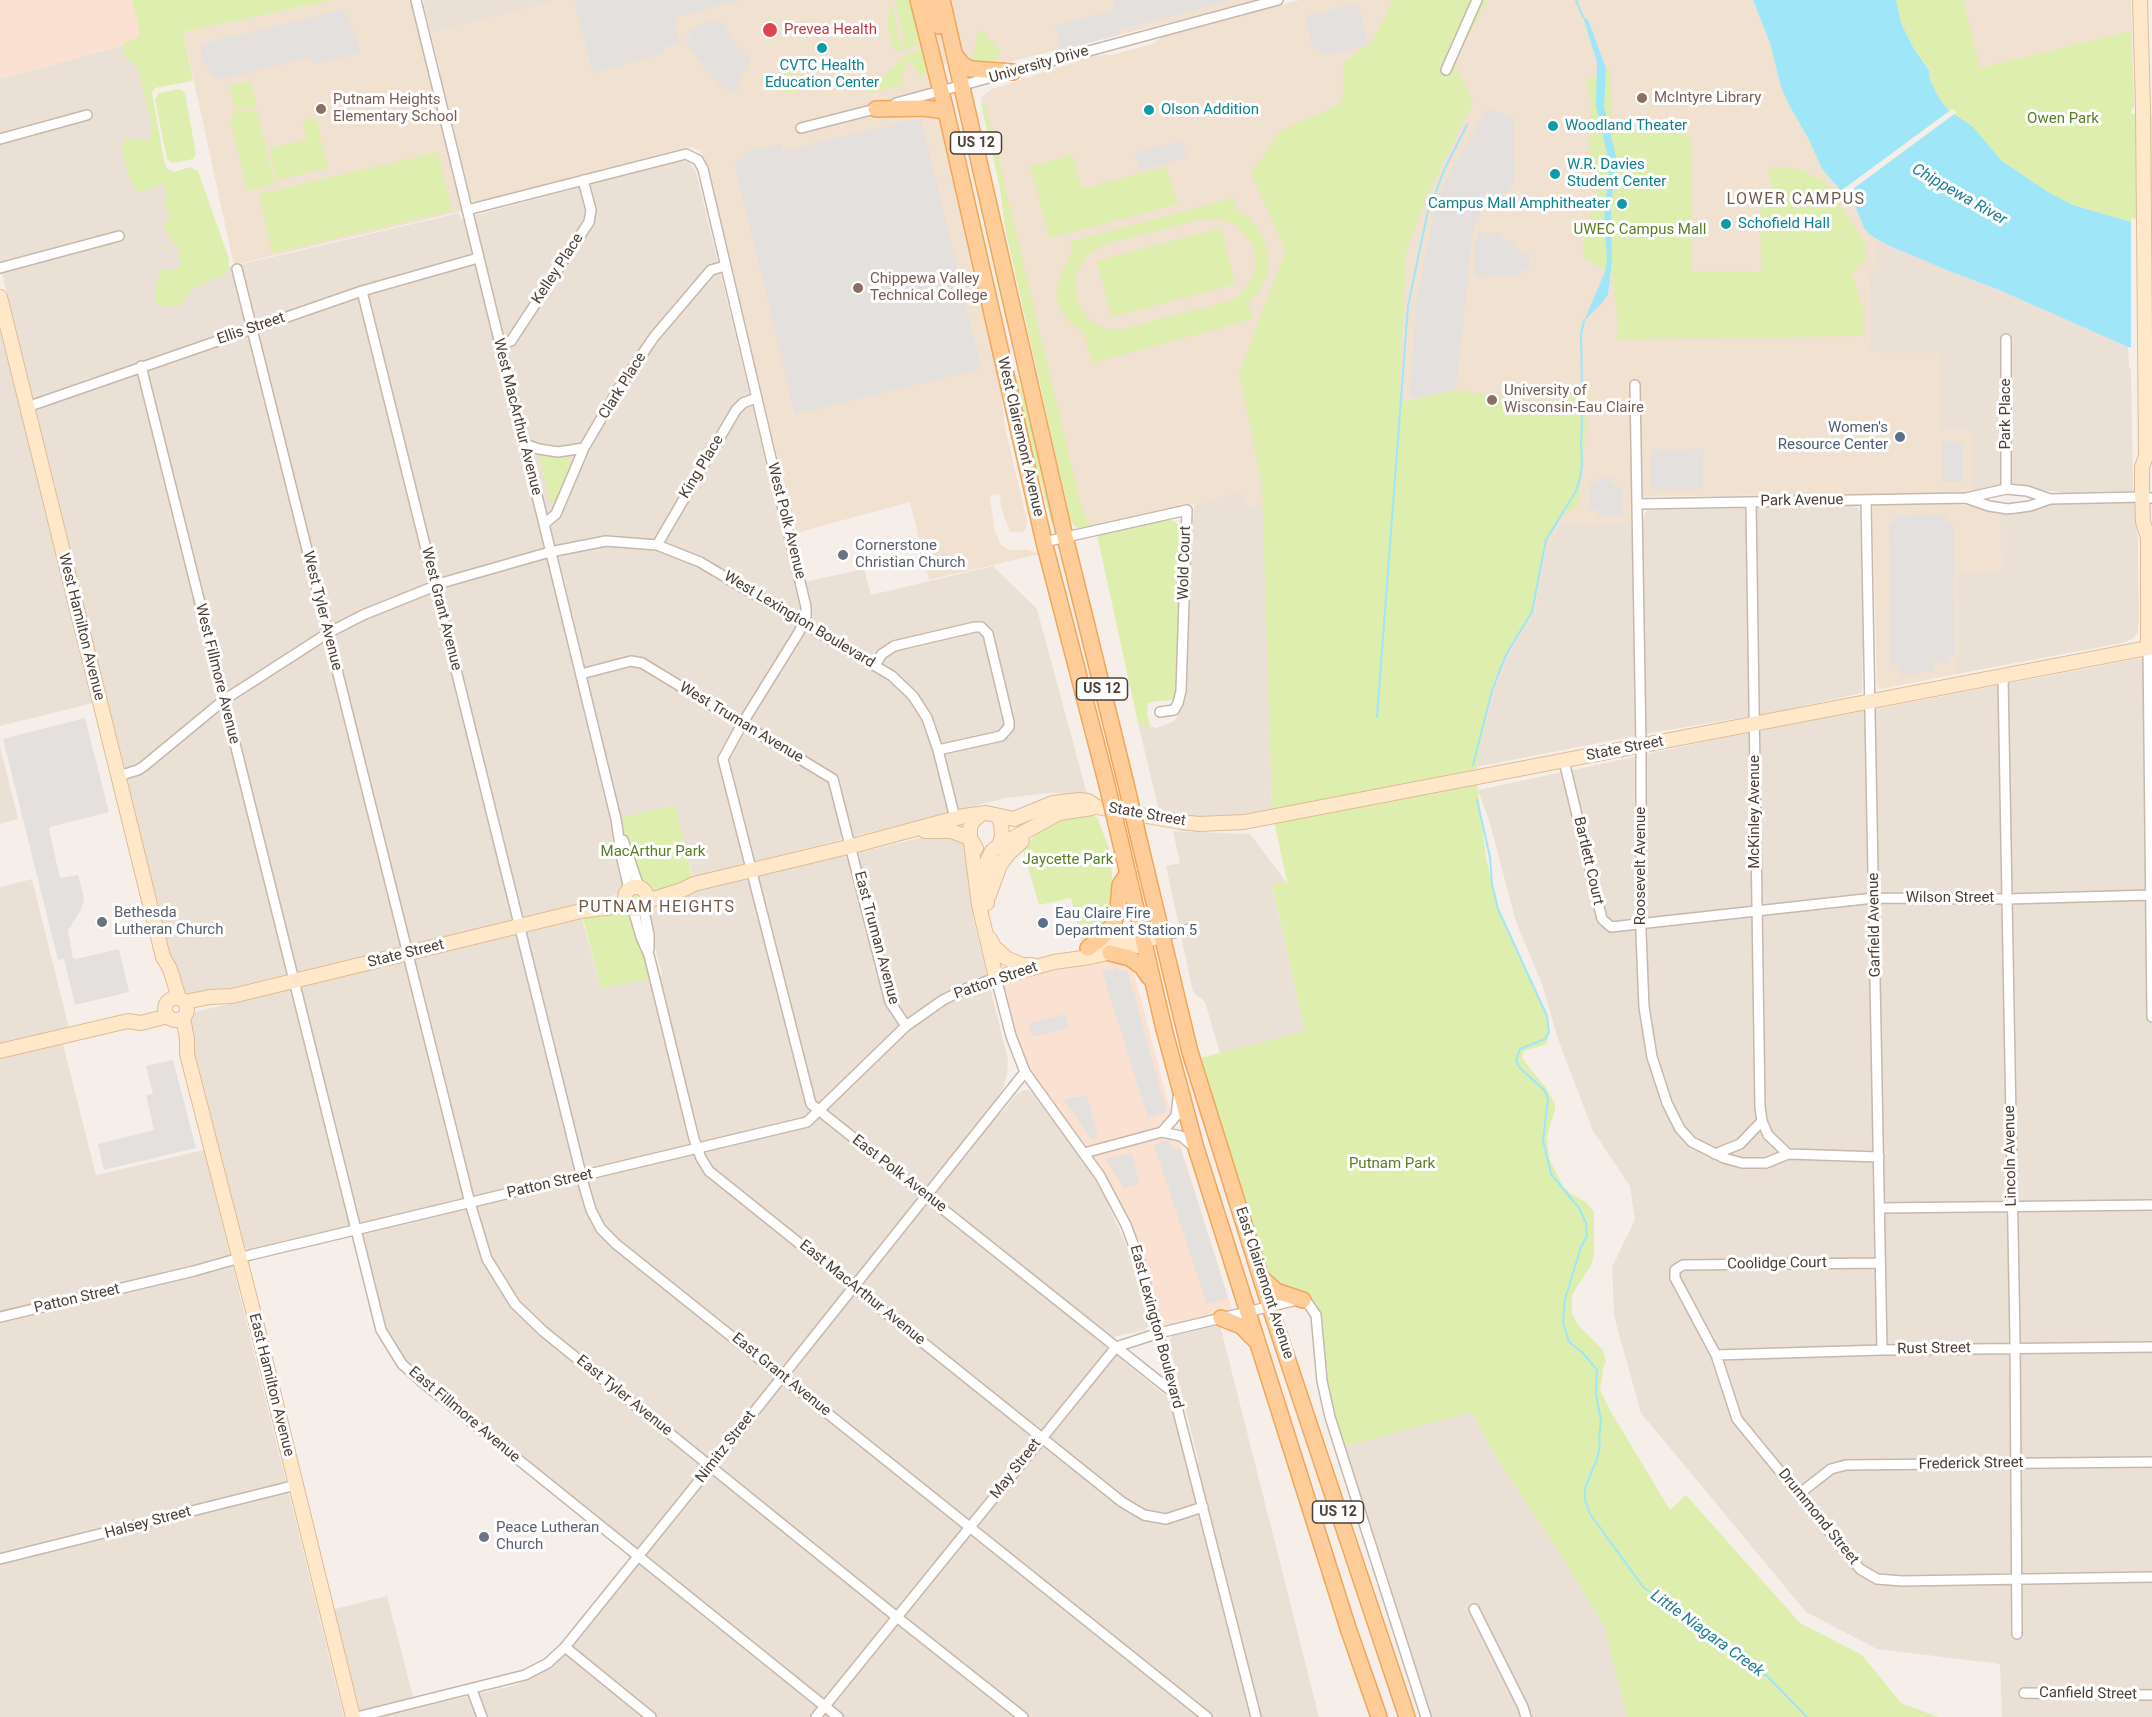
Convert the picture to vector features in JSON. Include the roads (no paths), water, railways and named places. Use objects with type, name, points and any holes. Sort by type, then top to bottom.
[{"type":"main road","name":"West Clairemont Avenue","points":[[918,0],[946,111],[1044,542],[1128,873]]},
{"type":"main road","points":[[931,0],[952,79],[963,86]]},
{"type":"main road","name":"West Clairemont Avenue","points":[[942,0],[1065,537],[1140,844]]},
{"type":"main road","points":[[2140,0],[2147,44],[2143,108],[2147,374],[2146,456],[2142,467],[2152,522],[2148,537],[2150,647]]},
{"type":"main road","points":[[955,55],[962,64],[971,69],[1013,72]]},
{"type":"main road","points":[[876,108],[924,108],[946,111]]},
{"type":"main road","name":"West Hamilton Avenue","points":[[0,297],[163,957],[162,970],[176,1009]]},
{"type":"main road","name":"State Street","points":[[995,848],[1068,810],[1097,807],[1199,824],[1244,822],[2150,647]]},
{"type":"main road","name":"State Street","points":[[998,817],[1020,818],[1044,806],[1070,800],[1088,801],[1097,807]]},
{"type":"main road","points":[[990,813],[998,817],[1002,836],[995,848],[980,850],[970,840],[972,822],[981,814],[990,813]]},
{"type":"main road","name":"State Street","points":[[0,1051],[128,1022],[141,1023],[176,1009],[212,1005],[232,996],[636,898],[682,890],[694,884],[911,831],[925,825],[981,814]]},
{"type":"main road","points":[[987,900],[1000,865],[1009,853],[1044,822]]},
{"type":"main road","name":"State Street","points":[[911,831],[951,831],[970,840]]},
{"type":"main road","name":"East Lexington Boulevard","points":[[970,840],[976,884],[996,978]]},
{"type":"main road","name":"East Clairemont Avenue","points":[[1140,844],[1190,1052],[1270,1306],[1407,1717]]},
{"type":"main road","name":"East Lexington Boulevard","points":[[995,848],[985,866],[986,930],[994,947],[1006,958],[1022,964],[1038,966]]},
{"type":"main road","points":[[1088,948],[1113,925],[1118,909],[1120,885],[1128,873]]},
{"type":"main road","name":"East Clairemont Avenue","points":[[1128,873],[1152,980],[1196,1148],[1348,1629],[1379,1717]]},
{"type":"main road","name":"Patton Street","points":[[1054,962],[1088,948],[1135,936],[1143,941]]},
{"type":"main road","name":"Patton Street","points":[[996,978],[1054,962],[1110,953],[1162,936]]},
{"type":"main road","points":[[1110,953],[1130,958],[1142,967],[1152,980]]},
{"type":"main road","name":"East Hamilton Avenue","points":[[176,1009],[187,1040],[187,1054],[355,1717]]},
{"type":"main road","points":[[1261,1277],[1276,1291],[1303,1300]]},
{"type":"main road","points":[[1221,1318],[1241,1326],[1258,1344]]},
{"type":"street","name":"West MacArthur Avenue","points":[[416,0],[636,898]]},
{"type":"street","name":"University Drive","points":[[801,128],[1278,0]]},
{"type":"street","points":[[1446,70],[1477,0]]},
{"type":"street","points":[[0,138],[87,115]]},
{"type":"street","name":"West Polk Avenue","points":[[584,180],[686,153],[698,160],[703,169],[807,607],[804,624]]},
{"type":"street","points":[[467,210],[584,180]]},
{"type":"street","name":"Kelley Place","points":[[499,345],[511,341],[589,222],[591,210],[584,180]]},
{"type":"street","points":[[0,268],[118,236]]},
{"type":"street","name":"Ellis Street","points":[[27,407],[362,291],[478,258]]},
{"type":"street","name":"Clark Place","points":[[544,524],[553,518],[560,507],[584,448],[619,388],[654,337],[711,270],[725,266]]},
{"type":"street","name":"West Tyler Avenue","points":[[237,269],[408,953]]},
{"type":"street","name":"West Grant Avenue","points":[[362,291],[519,926]]},
{"type":"street","name":"Park Place","points":[[2006,339],[2006,489]]},
{"type":"street","name":"West Fillmore Avenue","points":[[141,366],[293,981]]},
{"type":"street","name":"Roosevelt Avenue","points":[[1635,385],[1641,745],[1641,924],[1644,1007],[1652,1057],[1667,1103],[1680,1129],[1692,1142],[1715,1154],[1742,1163],[1766,1163],[1788,1154],[1879,1157]]},
{"type":"street","name":"King Place","points":[[657,545],[736,410],[742,403],[756,398]]},
{"type":"street","points":[[524,444],[558,452],[584,448]]},
{"type":"street","name":"Park Avenue","points":[[1638,504],[1966,498],[2006,489],[2027,491],[2050,499]]},
{"type":"street","name":"Park Avenue","points":[[1966,498],[1989,506],[2008,509],[2030,506],[2050,499],[2148,498]]},
{"type":"street","name":"Garfield Avenue","points":[[1866,501],[1882,1350]]},
{"type":"street","name":"McKinley Avenue","points":[[1751,502],[1756,911],[1762,1121]]},
{"type":"street","name":"Wold Court","points":[[1044,542],[1187,510],[1181,691],[1174,710],[1160,712]]},
{"type":"street","name":"West Lexington Boulevard","points":[[118,776],[144,766],[224,700],[328,633],[363,615],[435,586],[550,552],[606,541],[657,545],[700,562],[892,676],[913,696],[927,718],[938,750],[955,818]]},
{"type":"street","points":[[752,870],[723,759],[804,624]]},
{"type":"street","points":[[875,665],[882,654],[894,646],[975,627],[981,627],[988,634],[1009,727],[1001,736],[938,750]]},
{"type":"street","points":[[2150,647],[2152,1017]]},
{"type":"street","name":"West Truman Avenue","points":[[581,674],[631,662],[642,663],[833,779],[852,846]]},
{"type":"street","name":"Lincoln Avenue","points":[[2003,677],[2015,1348],[2017,1634]]},
{"type":"street","name":"Bartlett Court","points":[[1564,761],[1602,919],[1611,927],[1641,924]]},
{"type":"street","name":"East Truman Avenue","points":[[852,846],[890,1002],[906,1026]]},
{"type":"street","name":"East Polk Avenue","points":[[752,870],[811,1104],[1175,1394]]},
{"type":"street","name":"Wilson Street","points":[[1641,924],[1874,898],[2007,899],[2151,895]]},
{"type":"street","name":"East MacArthur Avenue","points":[[636,898],[650,935],[649,955],[697,1149],[709,1171],[1122,1502],[1144,1515],[1166,1519],[1203,1507]]},
{"type":"street","name":"East Grant Avenue","points":[[519,926],[582,1177],[591,1210],[601,1229],[616,1244],[1207,1717]]},
{"type":"street","name":"Patton Street","points":[[1162,936],[1189,929]]},
{"type":"street","name":"East Tyler Avenue","points":[[408,953],[470,1203],[487,1259],[515,1304],[543,1331],[1023,1717]]},
{"type":"street","name":"Patton Street","points":[[0,1317],[194,1270],[238,1257],[807,1122],[906,1026],[943,1000],[996,978]]},
{"type":"street","name":"East Lexington Boulevard","points":[[996,978],[1011,1036],[1025,1072],[1100,1176],[1126,1225],[1146,1280],[1256,1717]]},
{"type":"street","name":"East Fillmore Avenue","points":[[293,981],[381,1330],[402,1364],[637,1557],[838,1717]]},
{"type":"street","name":"Nimitz Street","points":[[355,1717],[472,1690],[525,1675],[548,1663],[565,1647],[1025,1072]]},
{"type":"street","points":[[1162,1132],[1176,1116],[1179,1089]]},
{"type":"street","points":[[1715,1154],[1740,1144],[1762,1121],[1768,1135],[1788,1154]]},
{"type":"street","points":[[1084,1153],[1162,1132],[1181,1136],[1196,1148]]},
{"type":"street","points":[[1880,1208],[2152,1205]]},
{"type":"street","name":"Coolidge Court","points":[[1675,1270],[1683,1265],[1880,1263]]},
{"type":"street","name":"Drummond Street","points":[[1675,1270],[1675,1278],[1716,1355],[1737,1419],[1860,1569],[1877,1579],[1902,1581],[2152,1577]]},
{"type":"street","points":[[1116,1347],[1159,1333],[1270,1306],[1303,1300],[1311,1305],[1316,1315],[1322,1381],[1330,1417],[1426,1717]]},
{"type":"street","name":"May Street","points":[[816,1717],[1116,1347]]},
{"type":"street","name":"Rust Street","points":[[1716,1355],[1882,1350],[2152,1347]]},
{"type":"street","name":"Frederick Street","points":[[1799,1494],[1831,1469],[1846,1465],[2152,1462]]},
{"type":"street","name":"Halsey Street","points":[[0,1559],[296,1485]]},
{"type":"street","points":[[1474,1609],[1526,1717]]},
{"type":"street","points":[[565,1647],[651,1717]]},
{"type":"street","points":[[472,1690],[482,1717]]},
{"type":"street","name":"Canfield Street","points":[[2024,1693],[2152,1695]]},
{"type":"water","name":"Chippewa River","points":[[1753,0],[1896,0],[1901,23],[1914,49],[1929,70],[1930,80],[1938,96],[1947,109],[1973,127],[2002,161],[2048,192],[2073,205],[2152,228],[2152,350],[2128,347],[1997,289],[1888,245],[1870,235],[1864,228],[1856,208],[1822,169],[1788,103],[1781,87],[1770,43]]},
{"type":"water","points":[[1583,17],[1588,20],[1606,68],[1604,106],[1617,161],[1611,204],[1612,262],[1608,294],[1584,321],[1605,272],[1607,259],[1604,220],[1609,163],[1596,105],[1597,62]]},
{"type":"waterway","name":"Little Niagara Creek","points":[[1576,0],[1583,17]]},
{"type":"waterway","points":[[1377,717],[1408,306],[1427,215],[1445,168],[1467,125]]},
{"type":"waterway","name":"Little Niagara Creek","points":[[1582,383],[1581,335],[1584,320]]},
{"type":"waterway","name":"Little Niagara Creek","points":[[1473,765],[1492,691],[1501,667],[1532,612],[1546,540],[1576,491],[1580,479],[1583,402]]},
{"type":"waterway","name":"Little Niagara Creek","points":[[1477,800],[1490,857],[1492,884],[1498,909],[1547,1016],[1549,1032],[1545,1039],[1520,1049],[1516,1061],[1520,1068],[1545,1091],[1548,1099],[1543,1140],[1551,1174],[1579,1208],[1586,1223],[1587,1236],[1581,1247],[1565,1299],[1563,1322],[1569,1342],[1582,1352],[1597,1370],[1596,1394],[1601,1421],[1600,1445],[1585,1488],[1585,1500],[1590,1514],[1644,1588],[1693,1619],[1766,1675],[1807,1717]]},
{"type":"place","name":"Prevea Health","points":[[770,30]]},
{"type":"place","name":"CVTC Health Education Center","points":[[822,48]]},
{"type":"place","name":"McIntyre Library","points":[[1642,98]]},
{"type":"place","name":"Putnam Heights Elementary School","points":[[321,109]]},
{"type":"place","name":"Olson Addition","points":[[1149,110]]},
{"type":"place","name":"Woodland Theater","points":[[1553,126]]},
{"type":"place","name":"W.R. Davies Student Center","points":[[1555,174]]},
{"type":"place","name":"Campus Mall Amphitheater","points":[[1622,204]]},
{"type":"place","name":"Schofield Hall","points":[[1726,224]]},
{"type":"place","name":"Chippewa Valley Technical College","points":[[858,288]]},
{"type":"place","name":"University of Wisconsin-Eau Claire","points":[[1492,400]]},
{"type":"place","name":"Women's Resource Center","points":[[1900,437]]},
{"type":"place","name":"Cornerstone Christian Church","points":[[843,555]]},
{"type":"place","name":"Bethesda Lutheran Church","points":[[102,922]]},
{"type":"place","name":"Eau Claire Fire Department Station 5","points":[[1043,923]]},
{"type":"place","name":"Peace Lutheran Church","points":[[484,1537]]},
{"type":"district","name":"LOWER CAMPUS","points":[[1796,200]]},
{"type":"district","name":"PUTNAM HEIGHTS","points":[[657,908]]},
{"type":"park label","name":"Owen Park","points":[[2063,119]]},
{"type":"park label","name":"UWEC Campus Mall","points":[[1640,230]]},
{"type":"park label","name":"MacArthur Park","points":[[653,852]]},
{"type":"park label","name":"Jaycette Park","points":[[1068,860]]},
{"type":"park label","name":"Putnam Park","points":[[1392,1164]]}]
